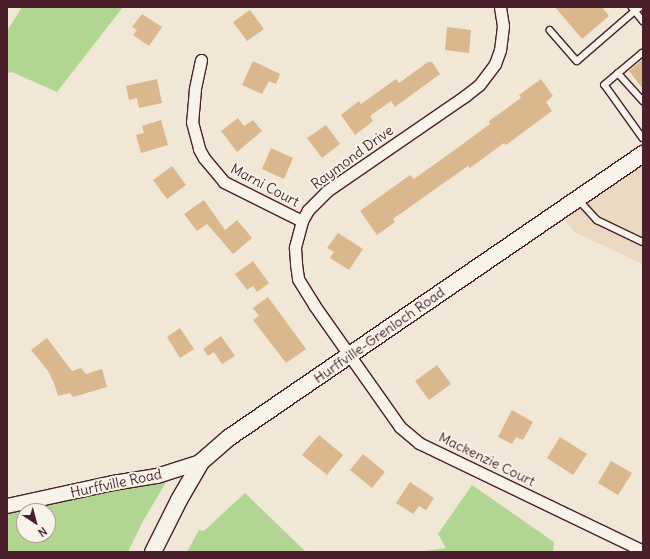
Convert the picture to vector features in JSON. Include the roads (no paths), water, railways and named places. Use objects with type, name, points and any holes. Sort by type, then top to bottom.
[{"type":"main road","name":"Hurffville-Grenloch Road","points":[[153,552],[178,500],[201,462],[230,437],[643,154]]},
{"type":"street","name":"Raymond Drive","points":[[350,355],[314,305],[298,279],[295,248],[302,221],[308,210],[327,191],[479,85],[495,64],[500,50],[503,26],[500,7]]},
{"type":"street","name":"Marni Court","points":[[201,60],[195,89],[192,122],[199,149],[204,158],[224,182],[302,221]]},
{"type":"street","name":"Mackenzie Court","points":[[350,355],[400,427],[418,444],[643,551]]},
{"type":"street","name":"Hurffville Road","points":[[7,506],[113,483],[157,476],[201,462]]},
{"type":"lane","points":[[550,30],[577,60],[633,9],[641,7]]},
{"type":"lane","points":[[633,9],[643,21]]},
{"type":"lane","points":[[643,52],[605,85],[643,138]]},
{"type":"lane","points":[[618,73],[643,101]]},
{"type":"lane","points":[[578,198],[597,220],[643,242]]}]
